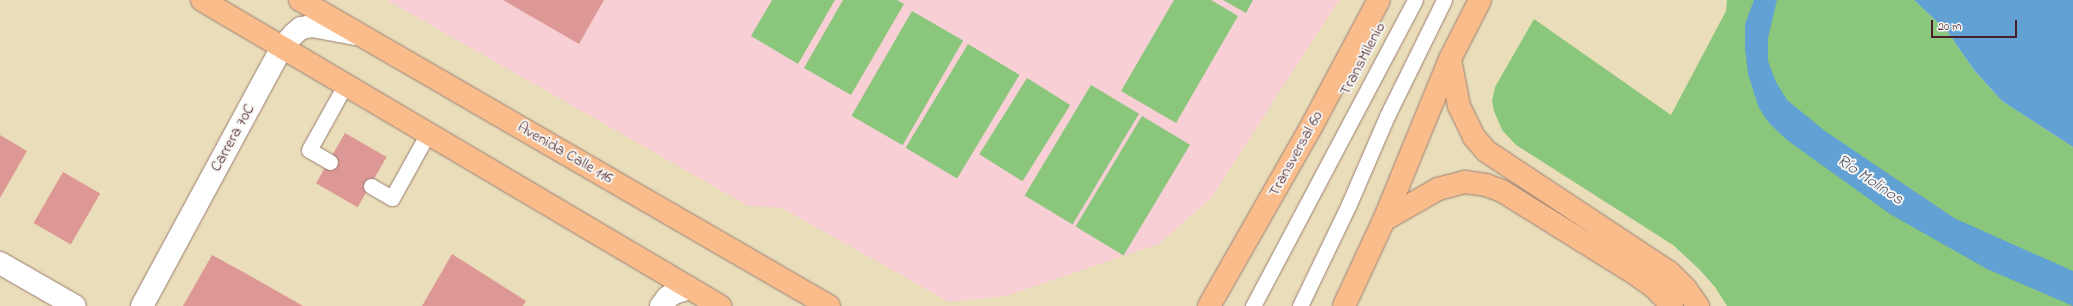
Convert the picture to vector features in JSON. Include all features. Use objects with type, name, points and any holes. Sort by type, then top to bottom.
[{"type":"main road","points":[[202,0],[720,306]]},
{"type":"main road","name":"Avenida Calle 116","points":[[300,0],[322,5],[362,36],[829,306]]},
{"type":"main road","name":"Transversal 60","points":[[1209,306],[1310,129],[1379,0]]},
{"type":"main road","points":[[1344,306],[1384,220],[1450,59],[1480,0]]},
{"type":"main road","points":[[1450,59],[1459,106],[1474,137],[1486,151],[1669,272],[1686,289],[1698,306]]},
{"type":"main road","points":[[1384,220],[1443,187],[1465,182],[1486,185],[1502,191],[1637,275],[1655,288],[1672,306]]},
{"type":"street","name":"Carrera 70C","points":[[142,306],[282,48],[297,31],[312,26],[362,36]]},
{"type":"street","points":[[0,263],[75,306]]},
{"type":"street","points":[[661,306],[674,293],[689,288]]},
{"type":"lane","name":"TransMilenio","points":[[1253,306],[1415,0]]},
{"type":"lane","points":[[1300,306],[1349,204],[1387,116],[1444,0]]},
{"type":"lane","points":[[330,162],[309,150],[345,85]]},
{"type":"lane","points":[[371,186],[392,198],[428,133]]},
{"type":"shaded area","points":[[387,0],[1339,0],[1211,198],[1159,244],[1006,296],[949,302],[782,208],[748,206]]},
{"type":"green space","points":[[772,0],[835,0],[798,64],[751,36]]},
{"type":"green space","points":[[843,0],[897,0],[904,4],[851,95],[804,68]]},
{"type":"green space","points":[[1174,0],[1211,0],[1238,16],[1176,123],[1121,91]]},
{"type":"green space","points":[[1223,0],[1253,0],[1246,13]]},
{"type":"green space","points":[[1727,0],[1914,0],[1947,31],[1974,70],[2002,101],[2073,147],[2073,306],[1727,306],[1715,287],[1700,270],[1673,245],[1516,145],[1502,130],[1494,111],[1492,101],[1495,87],[1534,19],[1671,115],[1726,11]]},
{"type":"green space","points":[[912,11],[963,40],[903,145],[852,116]]},
{"type":"green space","points":[[968,44],[1019,75],[957,179],[906,148]]},
{"type":"green space","points":[[1027,78],[1070,105],[1023,181],[979,154]]},
{"type":"green space","points":[[1091,85],[1139,114],[1073,224],[1025,196]]},
{"type":"green space","points":[[1142,116],[1190,145],[1124,255],[1076,227]]},
{"type":"water","name":"Río Molinos","points":[[1754,0],[1777,0],[1768,38],[1768,61],[1776,82],[1787,100],[1825,131],[1954,218],[2073,271],[2073,306],[1987,269],[1890,214],[1787,140],[1769,123],[1759,108],[1748,74],[1745,48],[1745,24]]},
{"type":"water","points":[[1914,0],[2073,0],[2073,147],[2002,101],[1974,70],[1947,31]]},
{"type":"building","points":[[503,0],[604,0],[579,44]]},
{"type":"building","points":[[345,133],[387,157],[358,207],[316,183]]},
{"type":"building","points":[[0,135],[27,151],[0,198]]},
{"type":"building","points":[[63,172],[100,194],[71,245],[34,223]]},
{"type":"building","points":[[452,254],[526,301],[523,306],[422,306]]},
{"type":"building","points":[[212,255],[245,273],[303,306],[183,306]]}]
